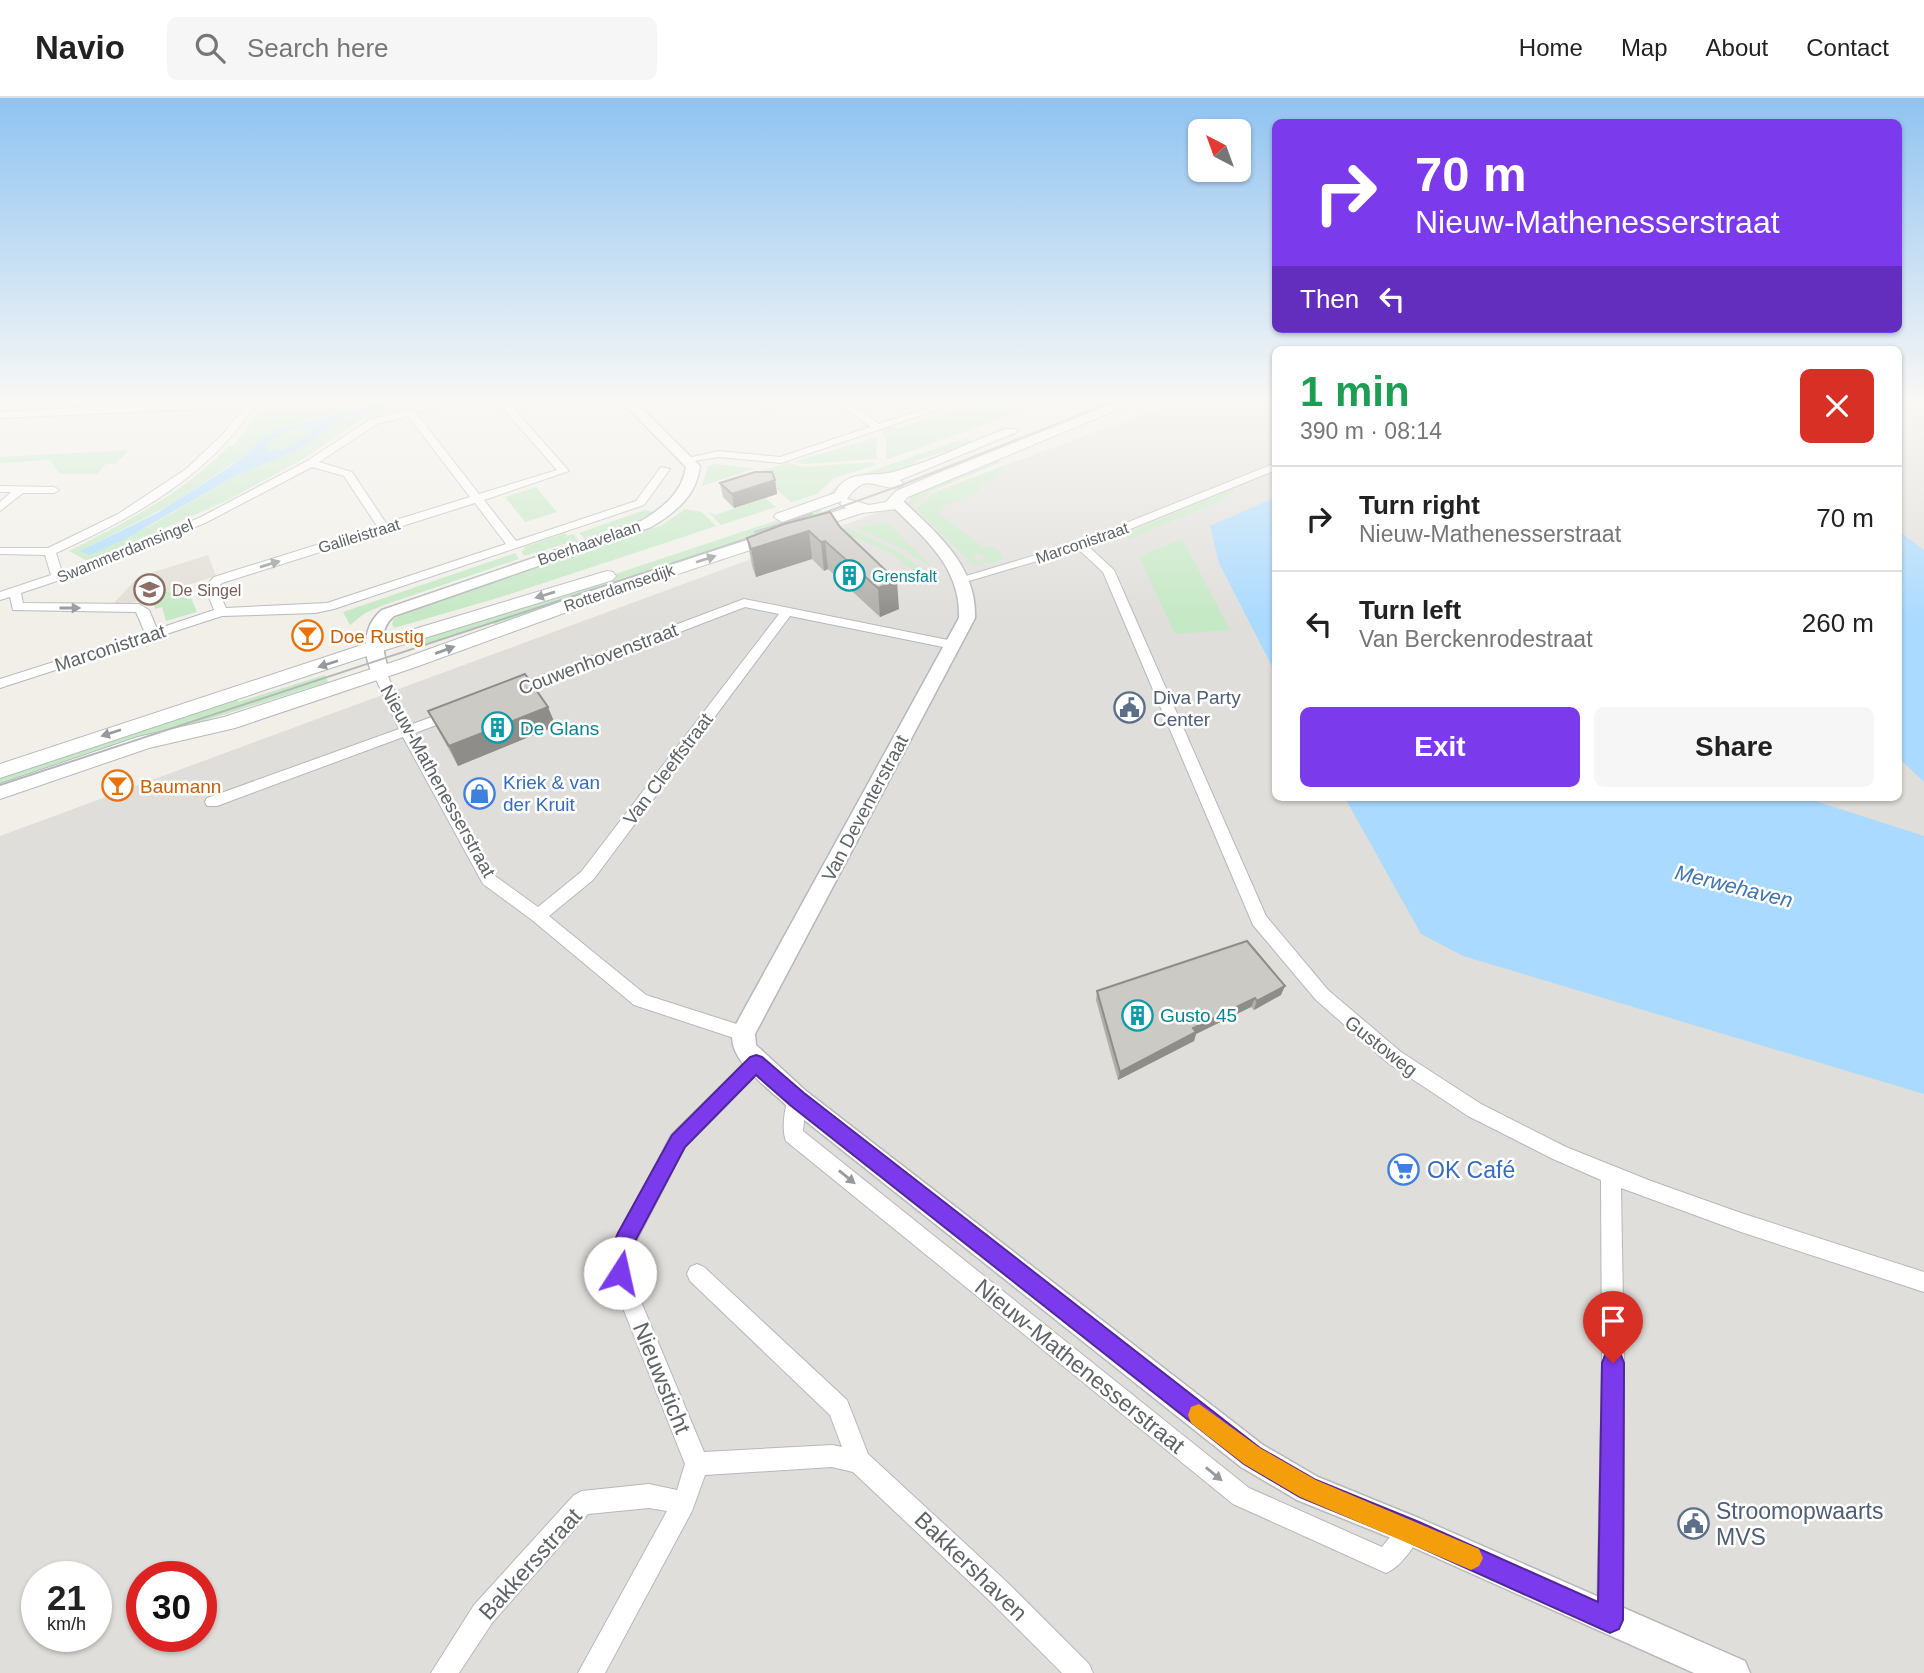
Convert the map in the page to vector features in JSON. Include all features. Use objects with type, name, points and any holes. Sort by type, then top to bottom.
[{"type":"main road","points":[[868,509],[847,504],[842,496],[845,488],[854,482],[883,479],[907,472]]},
{"type":"main road","points":[[883,479],[896,484],[899,498],[955,472]]},
{"type":"main road","name":"Rotterdamsedijk","points":[[0,771],[374,647],[590,582],[842,496]]},
{"type":"main road","name":"Rotterdamsedijk","points":[[0,792],[145,742],[228,723],[380,673],[605,593],[899,498]]},
{"type":"street","points":[[0,551],[50,552],[105,525],[187,472]]},
{"type":"street","name":"Swammerdamsingel","points":[[0,596],[58,579],[142,547],[203,520],[293,472]]},
{"type":"street","points":[[343,472],[348,474],[384,529]]},
{"type":"street","points":[[457,472],[513,545],[640,503],[662,472]]},
{"type":"street","name":"Galileistraat","points":[[221,612],[211,587],[218,580],[560,472]]},
{"type":"street","name":"Boerhaavelaan","points":[[374,647],[374,627],[379,618],[388,612],[646,524],[665,513],[693,472]]},
{"type":"street","name":"Marconistraat","points":[[962,579],[1080,545],[1260,472]]},
{"type":"street","points":[[0,489],[54,490]]},
{"type":"street","points":[[0,508],[21,489]]},
{"type":"street","name":"Van Deventerstraat","points":[[743,1033],[967,618],[970,606],[954,562],[899,498]]},
{"type":"street","points":[[868,509],[894,518],[962,579]]},
{"type":"street","name":"Marconistraat","points":[[0,684],[221,612],[315,609],[513,545]]},
{"type":"street","name":"Gustoweg","points":[[1080,545],[1108,570],[1259,920],[1286,959],[1363,1034],[1424,1080],[1484,1117],[1611,1177],[1924,1282]]},
{"type":"street","points":[[50,552],[58,579]]},
{"type":"street","points":[[15,592],[17,607],[139,608],[145,613],[152,634]]},
{"type":"street","name":"Couwenhovenstraat","points":[[498,697],[744,603],[953,645]]},
{"type":"street","name":"Van Cleeffstraat","points":[[538,916],[587,876],[787,612]]},
{"type":"street","points":[[374,647],[380,673]]},
{"type":"street","name":"Nieuw-Mathenesserstraat","points":[[380,673],[407,732],[489,880],[538,916],[640,1000],[743,1033],[745,1050],[797,1099],[1252,1456],[1308,1489],[1410,1530],[1733,1673]]},
{"type":"street","points":[[212,802],[472,707]]},
{"type":"street","name":"Nieuwsticht","points":[[697,1464],[620,1273],[617,1258],[678,1141],[756,1063]]},
{"type":"street","name":"Nieuw-Mathenesserstraat","points":[[797,1099],[793,1135],[1241,1496],[1386,1562],[1410,1530]]},
{"type":"street","points":[[1610,1620],[1613,1363],[1611,1177]]},
{"type":"street","name":"Bakkershaven","points":[[697,1274],[839,1408],[859,1462],[1000,1593],[1080,1673]]},
{"type":"street","points":[[591,1673],[684,1503],[697,1464],[832,1456],[859,1462]]},
{"type":"street","name":"Bakkersstraat","points":[[444,1673],[483,1614],[582,1503],[649,1496],[684,1503]]},
{"type":"shaded area","points":[[986,472],[1272,472],[1272,801],[1902,801],[1902,472],[1924,472],[1924,1673],[0,1673],[0,836]]},
{"type":"shaded area","name":"De Singel","points":[[208,555],[216,576],[131,603],[114,603],[138,577]]},
{"type":"green space","points":[[59,472],[98,472],[97,474]]},
{"type":"green space","points":[[200,472],[219,472],[170,505],[86,548],[148,527],[243,472],[278,472],[228,500],[102,556],[87,561],[69,551],[133,517]]},
{"type":"green space","points":[[706,472],[742,472],[702,486]]},
{"type":"green space","points":[[762,472],[852,472],[834,478],[817,494],[791,502],[763,477]]},
{"type":"green space","points":[[867,472],[900,472],[823,499],[842,482]]},
{"type":"green space","points":[[961,472],[976,472],[930,492],[908,507],[911,495]]},
{"type":"green space","points":[[987,472],[999,472],[996,475],[998,477],[977,486],[982,490],[943,507],[940,515],[985,548],[992,546],[1001,553],[1003,559],[987,564],[981,561],[986,558],[978,553],[972,557],[984,565],[972,564],[916,509],[933,495]]},
{"type":"green space","points":[[536,487],[557,512],[525,522],[505,497]]},
{"type":"green space","points":[[1233,489],[1235,492],[1220,501],[1127,540],[1127,533]]},
{"type":"green space","points":[[765,498],[776,507],[721,525],[708,512],[715,515]]},
{"type":"green space","points":[[817,507],[826,516],[497,627],[493,623],[414,649],[411,642]]},
{"type":"green space","points":[[685,509],[702,512],[716,526],[501,597],[394,628],[392,624],[394,619],[403,614],[662,525]]},
{"type":"green space","points":[[645,510],[653,512],[639,520],[584,538],[579,533]]},
{"type":"green space","points":[[890,523],[934,569],[901,548],[855,527]]},
{"type":"green space","points":[[848,528],[897,551],[925,572],[919,575],[892,554],[844,533]]},
{"type":"green space","points":[[565,533],[567,536],[573,534],[578,540],[524,556],[521,551],[525,550],[524,547]]},
{"type":"green space","points":[[1182,539],[1230,630],[1175,634],[1139,557]]},
{"type":"green space","points":[[515,553],[519,559],[384,605],[365,613],[350,625],[343,612]]},
{"type":"green space","points":[[186,586],[197,612],[166,621],[162,607],[155,609],[154,605],[139,604],[137,601]]},
{"type":"green space","points":[[325,675],[328,682],[117,748],[0,789],[0,775],[236,696],[238,702]]},
{"type":"water","points":[[221,472],[243,472],[127,538],[89,555],[80,551],[157,513]]},
{"type":"water","points":[[1272,499],[1272,666],[1219,563],[1210,526]]},
{"type":"water","points":[[1902,533],[1924,550],[1924,782],[1902,761]]},
{"type":"water","name":"Merwehaven","points":[[1347,801],[1815,801],[1924,836],[1924,1094],[1463,956],[1421,934]]},
{"type":"building","points":[[753,472],[772,472],[775,480],[732,494],[720,483]]},
{"type":"building","points":[[830,512],[840,527],[897,581],[878,588],[825,541],[821,542],[809,531],[751,549],[747,538],[784,524]]},
{"type":"building","points":[[525,674],[548,707],[449,746],[428,711]]},
{"type":"building","name":"Gusto 45","points":[[1247,941],[1285,986],[1193,1028],[1196,1032],[1120,1072],[1097,991]]},
{"type":"tram line","points":[[804,520],[933,472]]},
{"type":"tram line","points":[[755,532],[812,514]]},
{"type":"tram line","points":[[0,785],[764,533]]},
{"type":"slow traffic","points":[[1199,1415],[1252,1456],[1308,1489],[1471,1558]]},
{"type":"place","name":"Grensfalt","points":[[849,576]]},
{"type":"place","name":"De Singel","points":[[149,590]]},
{"type":"place","name":"Doe Rustig","points":[[307,636]]},
{"type":"place","name":"Diva Party Center","points":[[1130,708]]},
{"type":"place","name":"De Glans","points":[[497,728]]},
{"type":"place","name":"Baumann","points":[[117,786]]},
{"type":"place","name":"Kriek & van der Kruit","points":[[480,793]]},
{"type":"place","name":"Gusto 45","points":[[1137,1015]]},
{"type":"place","name":"OK Café","points":[[1404,1170]]},
{"type":"place","name":"Stroomopwaarts MVS","points":[[1693,1524]]},
{"type":"route","points":[[620,1273],[617,1258],[678,1141],[736,1086],[756,1063],[797,1099],[1252,1456],[1308,1489],[1410,1530],[1610,1620],[1613,1363]]}]
